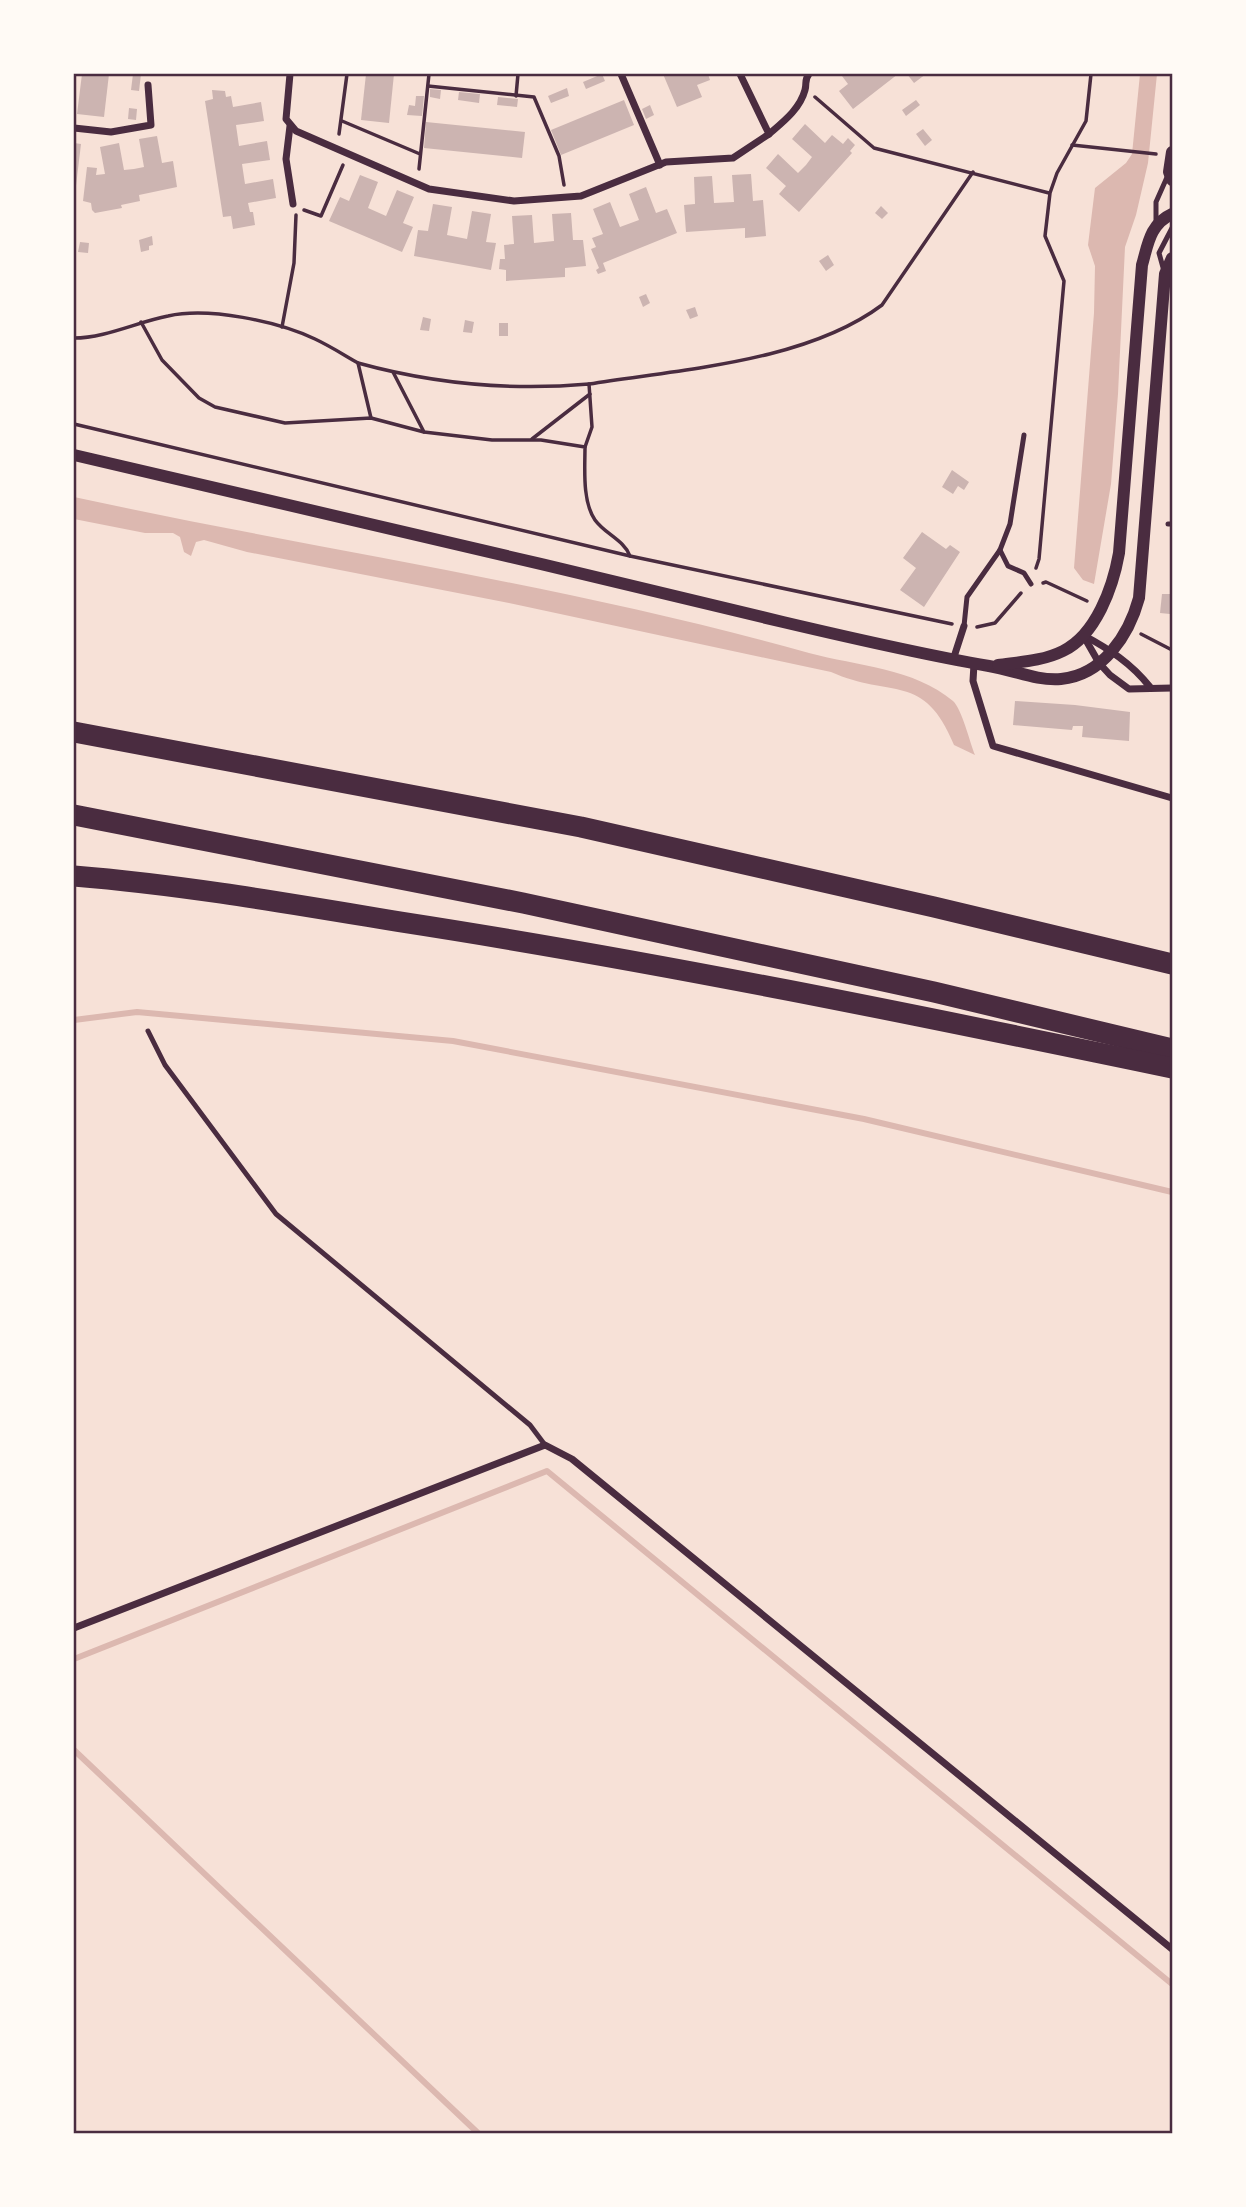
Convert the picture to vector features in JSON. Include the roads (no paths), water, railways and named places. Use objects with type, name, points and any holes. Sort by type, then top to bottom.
[{"type":"highway","points":[[74,732],[581,827],[1172,964]]},
{"type":"highway","points":[[74,814],[536,906],[934,992],[1172,1049]]},
{"type":"highway","points":[[74,876],[234,894],[545,944],[887,1009],[1172,1068]]},
{"type":"street","points":[[290,74],[286,111],[290,126],[286,159],[297,208]]},
{"type":"street","points":[[621,74],[660,165]]},
{"type":"street","points":[[740,74],[769,134]]},
{"type":"street","points":[[290,126],[303,135],[429,189],[499,200],[564,198],[581,196],[666,162],[733,158],[769,134],[793,113],[806,89],[805,78],[808,74]]},
{"type":"street","points":[[74,128],[111,132],[150,125],[148,85]]},
{"type":"street","points":[[1171,176],[1172,152]]},
{"type":"street","points":[[991,666],[1040,660],[1063,651],[1083,635],[1101,608],[1115,576],[1142,265],[1156,225],[1172,214]]},
{"type":"street","points":[[74,454],[834,634],[991,666],[1041,680],[1063,679],[1083,674],[1112,650],[1129,627],[1139,598],[1165,274],[1172,258]]},
{"type":"street","points":[[953,660],[964,626]]},
{"type":"street","points":[[1083,635],[1112,650],[1136,670],[1150,687]]},
{"type":"street","points":[[1083,635],[1099,663],[1129,689],[1172,688]]},
{"type":"street","points":[[974,664],[973,681],[993,746],[1172,798]]},
{"type":"street","points":[[74,1628],[545,1445],[572,1459],[1172,1949]]},
{"type":"lane","points":[[1156,225],[1156,202],[1171,176]]},
{"type":"lane","points":[[1165,274],[1160,253],[1172,228]]},
{"type":"lane","points":[[964,626],[967,597],[1000,550],[1010,524],[1024,435]]},
{"type":"lane","points":[[1000,550],[1007,566],[1024,573],[1031,584]]},
{"type":"lane","points":[[148,1031],[165,1065],[276,1214],[530,1425],[545,1445]]},
{"type":"waterway","points":[[74,1020],[137,1012],[453,1041],[864,1119],[1172,1192]]},
{"type":"waterway","points":[[74,1659],[547,1471],[1172,1984]]},
{"type":"waterway","points":[[74,1750],[479,2134]]}]
